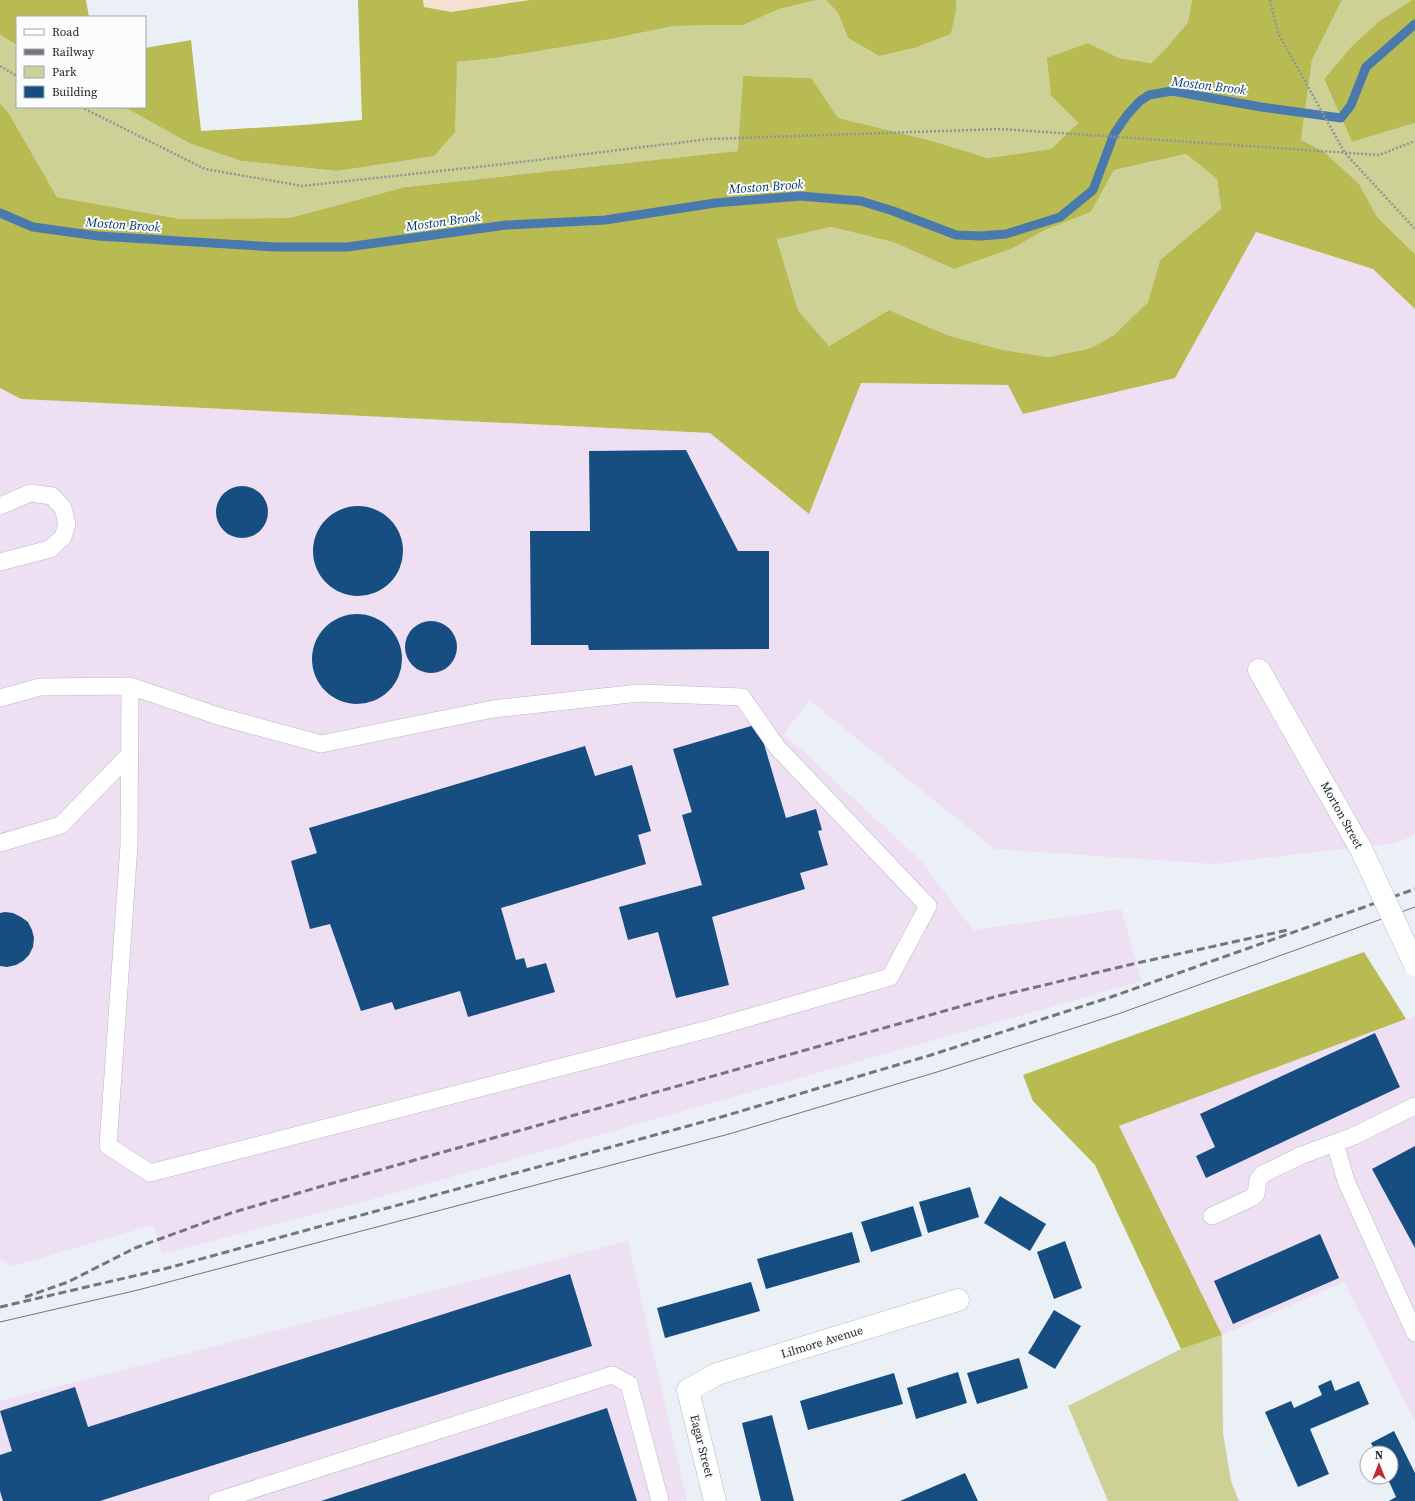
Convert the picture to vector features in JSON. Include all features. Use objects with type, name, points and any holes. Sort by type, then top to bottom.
[{"type":"street","name":"Morton Street","points":[[1259,670],[1362,849],[1415,965]]},
{"type":"street","name":"Lilmore Avenue","points":[[688,1390],[717,1374],[958,1300]]},
{"type":"street","name":"Eagar Street","points":[[688,1390],[715,1501]]},
{"type":"lane","points":[[0,506],[30,493],[52,496],[64,508],[67,524],[63,537],[50,549],[0,562]]},
{"type":"lane","points":[[0,698],[40,687],[130,686],[218,716],[321,744],[493,709],[639,693],[742,697],[777,747],[928,906],[890,977],[709,1029],[150,1173],[108,1146],[129,845],[130,686]]},
{"type":"lane","points":[[0,843],[61,825],[129,755]]},
{"type":"lane","points":[[1212,1216],[1251,1198],[1256,1194],[1258,1180],[1263,1174],[1302,1155],[1354,1136],[1415,1106]]},
{"type":"lane","points":[[1335,1143],[1346,1181],[1415,1333]]},
{"type":"lane","points":[[217,1501],[612,1375],[628,1384],[660,1501]]},
{"type":"path","points":[[1270,0],[1278,34],[1345,153],[1415,229]]},
{"type":"path","points":[[0,66],[16,75]]},
{"type":"path","points":[[84,108],[205,168],[302,186],[504,164],[709,139],[1001,129],[1379,155],[1415,141]]},
{"type":"shaded area","points":[[0,0],[86,0],[89,16],[16,16],[16,44],[0,35]]},
{"type":"shaded area","points":[[358,0],[423,0],[424,7],[451,12],[530,0],[817,0],[779,9],[743,25],[674,26],[606,40],[496,58],[457,62],[455,132],[434,156],[336,171],[241,161],[191,144],[126,108],[146,108],[146,48],[191,40],[201,131],[362,120]]},
{"type":"shaded area","points":[[423,0],[530,0],[451,12],[424,7]]},
{"type":"shaded area","points":[[826,0],[956,0],[956,11],[951,34],[915,48],[879,56],[848,38],[838,13]]},
{"type":"shaded area","points":[[1192,0],[1342,0],[1312,60],[1301,140],[1324,152],[1359,184],[1377,217],[1415,254],[1415,309],[1373,269],[1256,232],[1175,378],[1023,414],[1008,385],[861,383],[809,514],[710,433],[21,399],[0,388],[0,103],[8,112],[57,197],[181,219],[289,218],[405,187],[738,151],[743,76],[811,78],[838,118],[929,140],[988,158],[1051,149],[1078,123],[1051,96],[1047,58],[1088,43],[1119,58],[1151,63],[1169,45],[1188,22]],"holes":[[[1186,154],[1217,179],[1221,209],[1160,260],[1148,302],[1114,335],[1091,348],[1049,357],[1003,350],[947,335],[889,310],[829,346],[798,310],[777,239],[831,227],[893,242],[954,269],[1011,249],[1045,230],[1091,212],[1114,170]]]},
{"type":"shaded area","points":[[1412,0],[1415,0],[1415,123],[1352,142],[1324,79],[1351,47],[1379,21]]},
{"type":"shaded area","points":[[1256,232],[1373,269],[1415,309],[1415,835],[1395,843],[1215,864],[995,849],[809,700],[784,734],[920,860],[973,930],[1121,909],[1142,981],[366,1201],[162,1254],[153,1225],[13,1266],[0,1259],[0,388],[21,399],[710,433],[809,514],[861,383],[1008,385],[1175,378]]},
{"type":"shaded area","points":[[1364,952],[1406,1019],[1119,1126],[1222,1335],[1181,1349],[1095,1165],[1033,1101],[1023,1075]]},
{"type":"shaded area","points":[[1415,1016],[1415,1422],[1344,1282],[1222,1335],[1119,1126]]},
{"type":"shaded area","points":[[628,1241],[687,1501],[0,1501],[0,1401]]},
{"type":"green space","points":[[817,0],[826,0],[838,13],[848,38],[879,56],[915,48],[951,34],[956,11],[956,0],[1192,0],[1188,22],[1169,45],[1151,63],[1119,58],[1088,43],[1051,96],[1078,123],[1051,149],[988,158],[929,140],[838,118],[810,78],[743,76],[739,151],[405,187],[289,218],[181,219],[57,197],[8,112],[0,103],[0,35],[16,44],[16,108],[126,108],[191,144],[241,161],[336,171],[455,132],[456,62],[496,58],[606,40],[674,26],[743,25],[779,9]]},
{"type":"green space","points":[[1342,0],[1412,0],[1379,21],[1351,47],[1324,79],[1352,142],[1415,123],[1415,254],[1377,217],[1358,184],[1301,140],[1312,60]]},
{"type":"green space","points":[[1186,154],[1217,179],[1221,209],[1160,260],[1148,302],[1114,335],[1091,348],[1049,357],[1003,350],[947,335],[889,310],[829,346],[798,310],[777,238],[831,227],[893,242],[954,269],[1011,249],[1045,230],[1091,212],[1114,170]]},
{"type":"green space","points":[[1222,1335],[1223,1433],[1231,1481],[1239,1501],[1108,1501],[1068,1406],[1181,1349]]},
{"type":"building","points":[[686,450],[738,551],[769,551],[769,649],[589,650],[588,645],[531,645],[530,531],[590,531],[589,451]]},
{"type":"building","points":[[242,486],[256,490],[264,498],[268,512],[264,526],[256,534],[242,538],[228,534],[220,526],[216,512],[220,498],[228,490]]},
{"type":"building","points":[[349,506],[367,506],[383,513],[396,526],[403,542],[403,560],[396,576],[383,589],[367,596],[349,596],[333,589],[320,576],[313,560],[313,542],[320,526],[333,513]]},
{"type":"building","points":[[348,614],[366,614],[382,621],[395,634],[402,650],[402,668],[395,684],[382,697],[366,704],[348,704],[332,697],[319,684],[312,668],[312,650],[319,634],[332,621]]},
{"type":"building","points":[[431,621],[445,625],[453,633],[457,647],[453,661],[445,669],[431,673],[417,669],[409,661],[405,647],[409,633],[417,625]]},
{"type":"building","points":[[758,724],[786,818],[816,809],[822,830],[818,831],[828,865],[800,873],[805,889],[712,917],[729,985],[676,998],[658,932],[628,940],[619,907],[702,885],[682,815],[692,812],[673,749]]},
{"type":"building","points":[[585,746],[595,776],[632,765],[651,831],[638,835],[646,864],[501,908],[516,960],[524,958],[527,968],[546,963],[555,992],[468,1017],[460,991],[395,1010],[392,1002],[361,1011],[330,924],[310,929],[291,861],[317,853],[309,828]]},
{"type":"building","points":[[0,913],[13,913],[28,922],[34,938],[33,947],[29,955],[16,965],[7,967],[0,966]]},
{"type":"building","points":[[1375,1033],[1400,1087],[1206,1178],[1196,1156],[1215,1147],[1200,1114]]},
{"type":"building","points":[[1415,1146],[1415,1248],[1372,1169]]},
{"type":"building","points":[[970,1187],[979,1217],[928,1233],[919,1202]]},
{"type":"building","points":[[1000,1196],[1046,1224],[1030,1251],[984,1223]]},
{"type":"building","points":[[913,1206],[922,1236],[871,1252],[861,1222]]},
{"type":"building","points":[[852,1232],[860,1262],[766,1289],[757,1259]]},
{"type":"building","points":[[1320,1234],[1339,1278],[1233,1324],[1214,1281]]},
{"type":"building","points":[[1065,1241],[1082,1288],[1054,1299],[1037,1252]]},
{"type":"building","points":[[570,1274],[592,1346],[100,1501],[3,1501],[0,1491],[0,1455],[12,1451],[0,1411],[75,1387],[88,1427]]},
{"type":"building","points":[[751,1282],[760,1311],[665,1338],[657,1308]]},
{"type":"building","points":[[1054,1310],[1081,1326],[1055,1369],[1028,1353]]},
{"type":"building","points":[[1019,1358],[1028,1388],[977,1404],[967,1373]]},
{"type":"building","points":[[958,1372],[967,1403],[916,1419],[907,1388]]},
{"type":"building","points":[[894,1373],[903,1404],[808,1430],[800,1401]]},
{"type":"building","points":[[1331,1380],[1335,1391],[1359,1381],[1369,1404],[1310,1429],[1329,1474],[1298,1487],[1265,1412],[1291,1401],[1294,1408],[1322,1395],[1318,1386]]},
{"type":"building","points":[[607,1408],[637,1501],[321,1501]]},
{"type":"building","points":[[772,1415],[794,1501],[761,1501],[742,1423]]},
{"type":"building","points":[[1394,1431],[1415,1473],[1415,1501],[1389,1501],[1396,1497],[1391,1485],[1399,1485],[1399,1445],[1372,1445],[1371,1443]]},
{"type":"building","points":[[965,1473],[978,1501],[900,1501]]},
{"type":"waterway","name":"Moston Brook","points":[[0,213],[33,227],[98,236],[276,247],[347,247],[506,225],[605,220],[715,203],[800,196],[861,201],[893,211],[956,235],[981,236],[1006,234],[1060,217],[1093,190],[1114,134],[1127,115],[1140,101],[1149,95],[1172,91],[1261,107],[1341,118],[1351,105],[1366,67],[1415,24]]},
{"type":"tram line","points":[[0,1322],[138,1290],[729,1134],[937,1072],[1118,1014],[1415,907]]},
{"type":"railway","points":[[0,1307],[164,1269],[721,1117],[931,1055],[1111,997],[1415,889]]},
{"type":"railway","points":[[25,1297],[68,1282],[135,1248],[231,1213],[319,1187],[994,997],[1137,963],[1288,930]]}]
